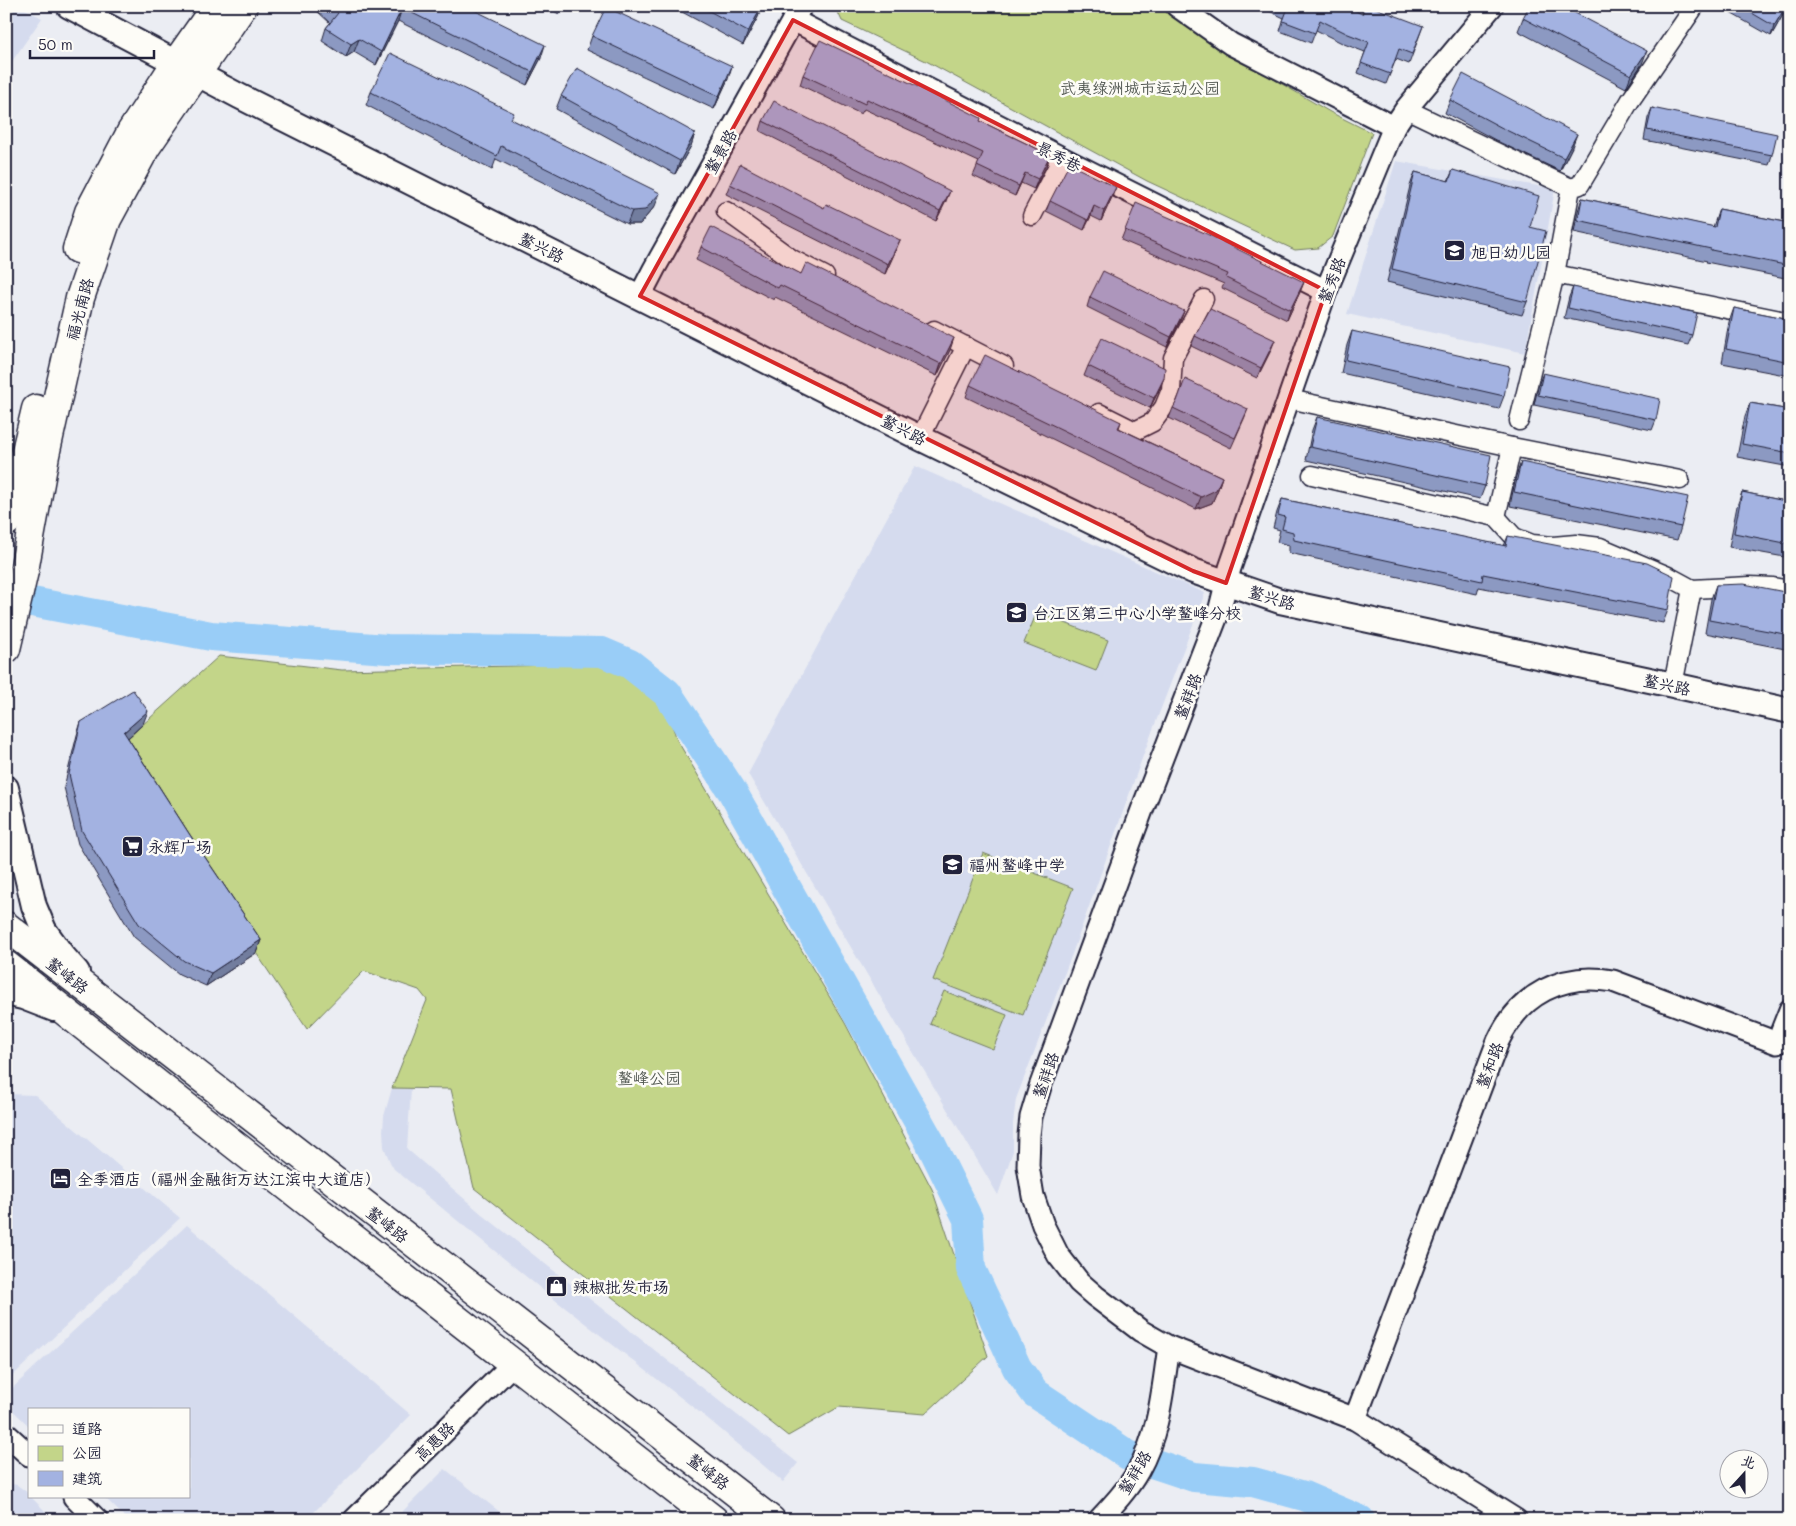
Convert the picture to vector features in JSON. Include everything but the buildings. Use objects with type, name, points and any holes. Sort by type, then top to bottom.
[{"type":"main road","name":"鳌兴路","points":[[69,6],[190,62],[923,431],[1193,571],[1228,575],[1280,601],[1675,678],[1790,697]]},
{"type":"main road","name":"鳌兴路","points":[[96,6],[190,62]]},
{"type":"main road","name":"福光南路","points":[[9,636],[24,571],[45,455],[80,298],[107,219],[190,62],[216,6]]},
{"type":"main road","name":"福光南路","points":[[6,522],[26,451],[61,294],[89,212],[132,132],[190,62],[243,6]]},
{"type":"main road","name":"鳌兴路","points":[[1675,678],[1790,711]]},
{"type":"main road","points":[[6,788],[34,906],[44,930],[62,955],[110,1008]]},
{"type":"main road","name":"鳌峰路","points":[[6,926],[771,1520]]},
{"type":"main road","name":"鳌峰路","points":[[6,965],[714,1520]]},
{"type":"main road","points":[[6,993],[23,997],[72,1016]]},
{"type":"street","points":[[1177,6],[1231,44],[1394,127]]},
{"type":"street","name":"鳌秀路","points":[[1228,575],[1326,291],[1394,127],[1406,109],[1492,6]]},
{"type":"street","points":[[1406,109],[1571,188],[1580,185],[1630,101],[1695,6]]},
{"type":"street","name":"景秀巷","points":[[797,13],[1062,158],[1326,291]]},
{"type":"street","name":"鳌景路","points":[[643,290],[797,13]]},
{"type":"street","points":[[1032,216],[1062,158]]},
{"type":"street","points":[[1519,421],[1555,274],[1571,188]]},
{"type":"street","points":[[726,211],[792,259],[844,285]]},
{"type":"street","points":[[1555,274],[1790,322]]},
{"type":"street","points":[[1081,404],[1135,431],[1153,422],[1160,415],[1171,390],[1173,358],[1204,299]]},
{"type":"street","points":[[922,324],[1019,373]]},
{"type":"street","points":[[923,431],[966,346]]},
{"type":"street","points":[[1289,399],[1512,447],[1680,480]]},
{"type":"street","points":[[1496,517],[1512,447]]},
{"type":"street","points":[[1312,475],[1496,517],[1514,537],[1532,544],[1553,546],[1576,544],[1600,547],[1668,576],[1692,589],[1750,586],[1790,590]]},
{"type":"street","name":"鳌祥路","points":[[1099,1520],[1118,1499],[1138,1472],[1151,1442],[1159,1415],[1169,1347],[1128,1322],[1095,1296],[1079,1282],[1058,1255],[1042,1225],[1033,1196],[1028,1166],[1031,1116],[1139,820],[1220,608],[1228,575]]},
{"type":"street","points":[[1675,678],[1692,589]]},
{"type":"street","name":"鳌和路","points":[[1355,1419],[1498,1041],[1505,1026],[1523,1005],[1550,987],[1564,981],[1596,978],[1613,981],[1783,1046],[1790,1010]]},
{"type":"street","points":[[1169,1347],[1355,1419],[1516,1520]]},
{"type":"street","name":"高惠路","points":[[354,1520],[514,1363]]},
{"type":"street","points":[[6,1434],[28,1454]]},
{"type":"street","points":[[75,1498],[97,1520]]},
{"type":"highlighted area","points":[[793,20],[1326,291],[1226,583],[1193,571],[640,296]]},
{"type":"shaded area","points":[[6,6],[19,6],[42,18],[6,70]]},
{"type":"shaded area","name":"旭日幼儿园","points":[[1396,161],[1555,189],[1525,353],[1347,314]]},
{"type":"shaded area","name":"福州鳌峰中学","points":[[915,466],[1205,593],[1144,753],[1072,954],[1016,1099],[1013,1124],[1013,1151],[998,1195],[748,774]]},
{"type":"shaded area","name":"辣椒批发市场","points":[[392,1088],[411,1089],[407,1149],[483,1215],[798,1463],[783,1482],[707,1418],[550,1296],[394,1169],[384,1147],[383,1131],[384,1116]]},
{"type":"shaded area","points":[[6,1094],[35,1095],[180,1218],[6,1382]]},
{"type":"shaded area","points":[[187,1225],[411,1415],[306,1520],[128,1520],[105,1498],[190,1498],[190,1408],[28,1408],[28,1425],[6,1404],[6,1394]]},
{"type":"shaded area","points":[[445,1469],[510,1520],[394,1520]]},
{"type":"shaded area","points":[[6,1483],[17,1485],[24,1490],[28,1493],[28,1498],[32,1498],[54,1520],[6,1520]]},
{"type":"green space","name":"武夷绿洲城市运动公园","points":[[835,6],[1166,6],[1239,59],[1330,112],[1372,133],[1333,236],[1318,248],[1295,250],[1147,181],[928,62],[842,21]]},
{"type":"green space","points":[[1037,612],[1108,640],[1096,671],[1024,643]]},
{"type":"green space","name":"鳌峰公园","points":[[219,656],[342,670],[598,664],[627,676],[649,691],[665,712],[677,740],[845,1023],[932,1189],[988,1356],[925,1414],[839,1407],[788,1436],[474,1188],[451,1089],[392,1088],[427,1000],[419,990],[364,971],[307,1029],[186,848],[120,745]]},
{"type":"green space","points":[[983,853],[1073,888],[1023,1015],[933,980]]},
{"type":"green space","points":[[944,991],[1007,1015],[993,1049],[930,1024]]},
{"type":"waterway","points":[[6,597],[211,636],[387,649],[602,652],[630,664],[667,693],[732,791],[929,1140],[968,1219],[971,1269],[1017,1368],[1035,1393],[1128,1455],[1194,1477],[1253,1482],[1304,1496],[1360,1520]]},
{"type":"place","name":"旭日幼儿园","points":[[1455,251]]},
{"type":"place","name":"台江区第三中心小学鳌峰分校","points":[[1017,612]]},
{"type":"place","name":"永辉广场","points":[[132,846]]},
{"type":"place","name":"福州鳌峰中学","points":[[953,864]]},
{"type":"place","name":"全季酒店（福州金融街万达江滨中大道店）","points":[[61,1178]]},
{"type":"place","name":"辣椒批发市场","points":[[557,1286]]}]
